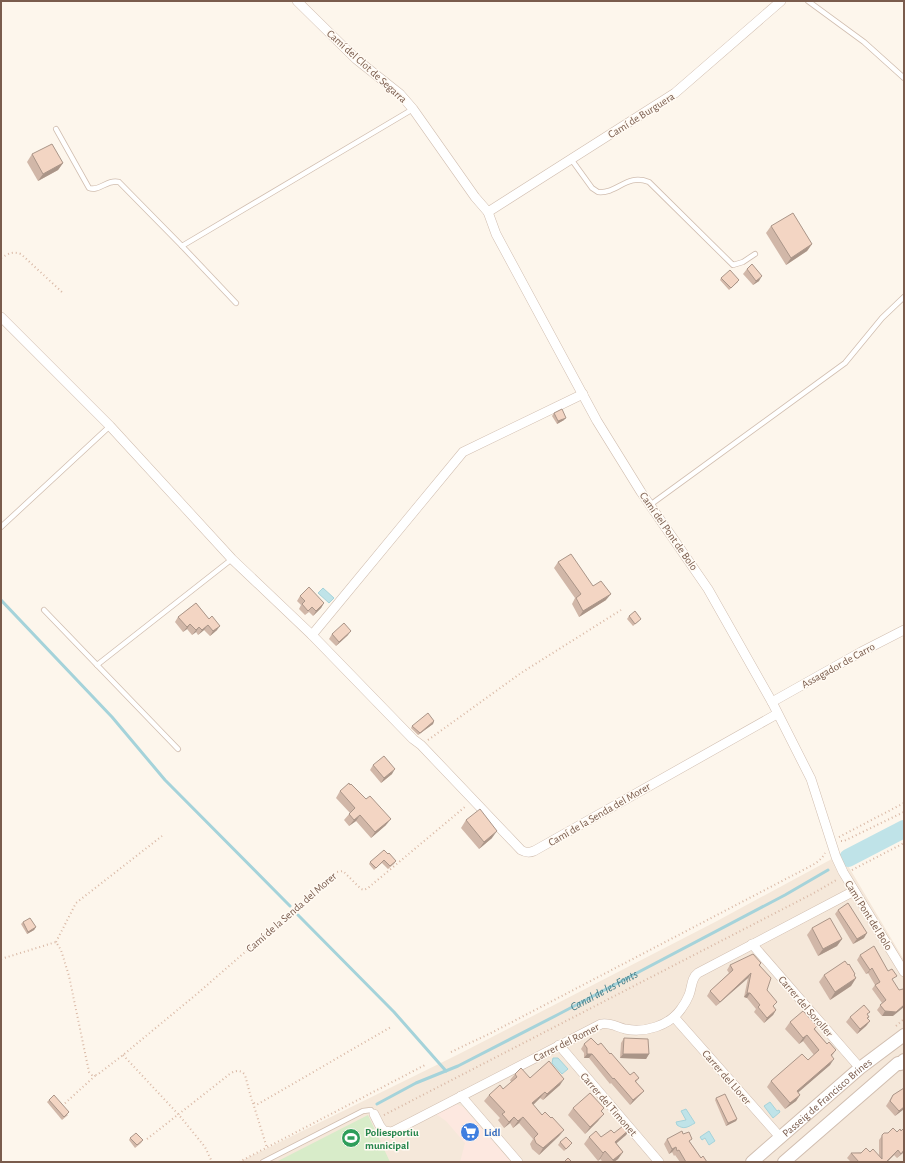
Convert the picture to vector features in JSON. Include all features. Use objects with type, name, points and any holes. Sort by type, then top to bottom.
[{"type":"street","name":"Camí del Clot de Segarra","points":[[297,1],[356,59],[400,94],[413,109],[475,197],[488,212]]},
{"type":"street","name":"Camí de Burguera","points":[[488,212],[675,93],[781,1]]},
{"type":"street","name":"Camí del Pont de Bolo","points":[[488,212],[496,234],[597,421],[650,505],[705,584],[772,702],[811,779],[836,857]]},
{"type":"street","points":[[1,317],[110,426],[232,559],[312,635],[473,800]]},
{"type":"street","points":[[312,635],[463,452],[583,394]]},
{"type":"street","name":"Assagador de Carro","points":[[772,702],[861,652],[904,630]]},
{"type":"street","name":"Camí de la Senda del Morer","points":[[473,800],[521,850],[529,853],[777,714]]},
{"type":"street","name":"Camí Pont del Bolo","points":[[836,857],[843,873],[904,972]]},
{"type":"street","name":"Carrer del Romer","points":[[375,1117],[384,1131],[392,1132],[601,1024],[637,1030],[660,1025],[674,1017],[689,995],[695,976],[752,944],[854,891]]},
{"type":"street","name":"Carrer del Soroller","points":[[752,944],[860,1068]]},
{"type":"street","name":"Carrer del Llorer","points":[[674,1017],[780,1137]]},
{"type":"street","points":[[900,1038],[904,1052]]},
{"type":"street","name":"Passeig de Francisco Brines","points":[[752,1162],[860,1068],[900,1038]]},
{"type":"street","name":"Carrer del Timonet","points":[[559,1045],[659,1162]]},
{"type":"street","points":[[884,1050],[902,1064]]},
{"type":"street","name":"Passeig de Francisco Brines","points":[[784,1162],[902,1064]]},
{"type":"street","points":[[460,1096],[518,1162]]},
{"type":"lane","points":[[808,1],[864,42],[904,78]]},
{"type":"lane","points":[[182,246],[413,109]]},
{"type":"lane","points":[[56,129],[89,188],[96,188],[109,182],[119,182],[236,302]]},
{"type":"lane","points":[[571,159],[592,188],[598,192],[609,191],[629,181],[637,180],[649,182],[733,265],[743,262],[755,254]]},
{"type":"lane","points":[[650,505],[845,363],[882,318],[904,297]]},
{"type":"lane","points":[[1,527],[110,426]]},
{"type":"lane","points":[[97,665],[232,559]]},
{"type":"lane","points":[[44,610],[178,749]]},
{"type":"lane","points":[[263,1162],[363,1111],[371,1110],[375,1117]]},
{"type":"path","points":[[1,258],[13,252],[21,254],[63,293]]},
{"type":"path","points":[[421,745],[521,673],[621,610]]},
{"type":"path","name":"Camí de la Senda del Morer","points":[[57,1110],[97,1075],[198,993],[337,872],[343,871],[361,889],[364,890],[368,888],[473,800]]},
{"type":"path","points":[[451,1052],[815,864],[824,856],[832,841],[904,803]]},
{"type":"path","points":[[832,841],[844,840],[904,812]]},
{"type":"path","points":[[1,959],[56,942],[76,903],[162,836]]},
{"type":"path","points":[[375,1117],[814,893],[843,873],[904,843]]},
{"type":"path","points":[[56,942],[61,950],[70,976],[89,1072],[92,1075],[97,1075]]},
{"type":"path","points":[[254,1107],[391,1027]]},
{"type":"path","points":[[123,1055],[179,1115],[205,1147],[212,1162]]},
{"type":"path","points":[[239,1162],[426,1065]]},
{"type":"path","points":[[147,1139],[235,1071],[239,1071],[245,1075],[267,1148]]},
{"type":"path","points":[[252,1102],[258,1104]]},
{"type":"shaded area","points":[[841,854],[904,960],[904,1162],[239,1162],[457,1055],[717,921]]},
{"type":"shaded area","name":"Lidl","points":[[456,1104],[463,1107],[511,1162],[460,1162],[465,1143],[446,1121],[436,1114]]},
{"type":"green space","name":"Poliesportiu municipal","points":[[368,1115],[390,1162],[276,1162]]},
{"type":"water","points":[[323,588],[334,598],[329,603],[318,593]]},
{"type":"water","points":[[553,1058],[558,1058],[568,1069],[562,1074],[552,1063]]},
{"type":"water","points":[[770,1102],[777,1111],[779,1110],[780,1112],[773,1118],[764,1106]]},
{"type":"water","points":[[686,1109],[695,1123],[684,1128],[677,1125],[676,1122],[686,1120],[681,1111]]},
{"type":"water","points":[[709,1131],[715,1141],[709,1145],[705,1138],[702,1140],[700,1137]]},
{"type":"building","points":[[52,144],[63,163],[43,174],[32,154]]},
{"type":"building","points":[[793,213],[812,244],[791,258],[771,226]]},
{"type":"building","points":[[752,264],[762,276],[756,281],[747,269]]},
{"type":"building","points":[[730,270],[739,280],[731,288],[721,278]]},
{"type":"building","points":[[562,409],[566,418],[558,421],[554,413]]},
{"type":"building","points":[[571,554],[593,586],[601,581],[611,594],[583,611],[576,598],[581,594],[558,562]]},
{"type":"building","points":[[309,587],[324,603],[316,611],[312,607],[308,611],[302,604],[305,601],[300,596]]},
{"type":"building","points":[[196,603],[209,619],[212,616],[220,626],[213,631],[208,625],[202,630],[199,627],[196,630],[190,624],[187,627],[178,617]]},
{"type":"building","points":[[635,611],[641,619],[635,624],[629,616]]},
{"type":"building","points":[[344,623],[351,631],[339,642],[332,634]]},
{"type":"building","points":[[428,713],[434,721],[420,733],[412,726]]},
{"type":"building","points":[[384,756],[395,769],[384,778],[373,765]]},
{"type":"building","points":[[349,783],[366,799],[370,796],[391,819],[375,832],[360,815],[354,820],[349,814],[355,808],[340,791]]},
{"type":"building","points":[[480,809],[497,831],[484,842],[466,820]]},
{"type":"building","points":[[384,850],[396,861],[390,866],[384,860],[376,868],[370,862]]},
{"type":"building","points":[[848,903],[867,933],[857,939],[838,910]]},
{"type":"building","points":[[30,918],[36,927],[28,932],[23,922]]},
{"type":"building","points":[[830,918],[842,939],[823,949],[812,928]]},
{"type":"building","points":[[874,946],[888,971],[892,969],[897,976],[892,979],[899,990],[904,990],[904,1005],[896,1012],[885,1011],[880,1005],[886,1000],[875,985],[880,982],[872,968],[870,970],[860,955]]},
{"type":"building","points":[[753,954],[761,963],[759,965],[771,978],[767,990],[777,1002],[773,1006],[776,1010],[767,1018],[758,1007],[760,1005],[750,993],[747,993],[751,973],[720,1002],[710,991],[733,970],[730,965]]},
{"type":"building","points":[[845,961],[848,965],[849,964],[856,978],[835,992],[824,975]]},
{"type":"building","points":[[864,1005],[870,1012],[867,1014],[869,1017],[867,1018],[870,1021],[860,1029],[850,1017]]},
{"type":"building","points":[[803,1011],[817,1026],[814,1029],[827,1044],[829,1042],[836,1050],[831,1055],[834,1059],[797,1091],[800,1095],[790,1103],[771,1081],[802,1054],[808,1060],[819,1050],[807,1035],[803,1038],[790,1022]]},
{"type":"building","points":[[591,1038],[598,1045],[601,1043],[630,1075],[634,1072],[639,1078],[635,1081],[644,1091],[633,1100],[592,1054],[587,1054],[587,1048],[584,1044]]},
{"type":"building","points":[[624,1038],[648,1039],[649,1054],[623,1054]]},
{"type":"building","points":[[549,1061],[564,1079],[547,1094],[545,1092],[532,1103],[542,1115],[545,1112],[564,1130],[543,1148],[536,1143],[534,1138],[538,1134],[523,1117],[518,1121],[514,1117],[509,1122],[502,1114],[505,1112],[489,1095],[500,1085],[503,1089],[517,1077],[515,1074],[521,1068],[530,1078]]},
{"type":"building","points":[[904,1088],[904,1107],[899,1111],[890,1101],[893,1095]]},
{"type":"building","points":[[590,1093],[604,1108],[601,1111],[604,1114],[590,1127],[573,1108]]},
{"type":"building","points":[[725,1094],[737,1119],[728,1123],[716,1098]]},
{"type":"building","points":[[54,1095],[69,1112],[64,1117],[49,1100]]},
{"type":"building","points":[[627,1123],[631,1128],[615,1142],[623,1152],[613,1160],[605,1151],[603,1153],[589,1137],[596,1131],[601,1137],[611,1130],[614,1133]]},
{"type":"building","points":[[893,1128],[897,1132],[904,1128],[904,1150],[901,1154],[898,1150],[886,1162],[859,1162],[851,1153],[861,1153],[866,1148],[870,1152],[873,1149],[882,1159],[882,1135],[884,1133],[888,1133]]},
{"type":"building","points":[[682,1131],[683,1134],[689,1132],[692,1139],[689,1141],[701,1158],[703,1156],[707,1162],[686,1162],[679,1150],[677,1151],[676,1147],[672,1149],[667,1139]]},
{"type":"building","points":[[136,1133],[143,1140],[137,1145],[130,1138]]},
{"type":"building","points":[[566,1137],[572,1143],[566,1149],[560,1142]]},
{"type":"building","points":[[568,1158],[572,1162],[564,1162]]},
{"type":"waterway","points":[[1,600],[112,717],[165,780],[290,906]]},
{"type":"waterway","name":"Canal de les Fonts","points":[[848,858],[904,829]]},
{"type":"waterway","name":"Canal de les Fonts","points":[[377,1104],[416,1083],[458,1066],[559,1014],[785,895],[828,870]]},
{"type":"waterway","points":[[298,915],[394,1012],[446,1071]]},
{"type":"place","name":"Lidl","points":[[470,1132]]},
{"type":"place","name":"Poliesportiu municipal","points":[[351,1138]]}]
